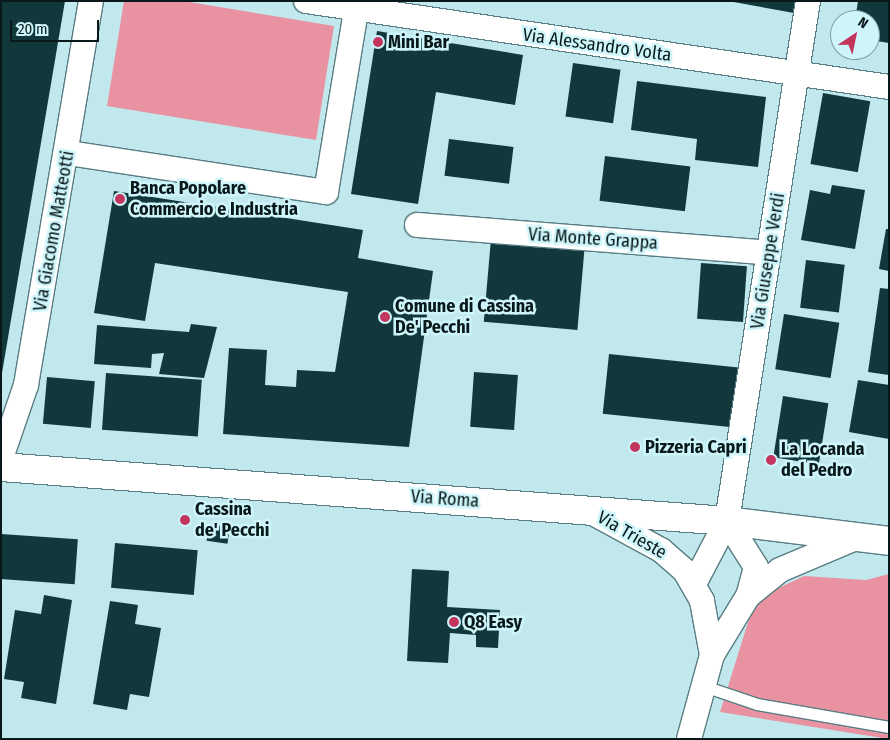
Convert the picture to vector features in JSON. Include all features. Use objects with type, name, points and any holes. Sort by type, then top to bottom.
[{"type":"main road","name":"Via Roma","points":[[1,467],[727,521],[889,541]]},
{"type":"street","name":"Via Giacomo Matteotti","points":[[1,458],[26,385],[68,153],[91,1]]},
{"type":"street","name":"Via Alessandro Volta","points":[[306,1],[356,10],[889,87]]},
{"type":"street","name":"Via Giuseppe Verdi","points":[[727,521],[808,1]]},
{"type":"street","points":[[68,153],[326,192],[356,10]]},
{"type":"street","name":"Via Monte Grappa","points":[[417,225],[769,253]]},
{"type":"street","name":"Via Trieste","points":[[587,510],[667,553],[694,584],[702,601],[712,655]]},
{"type":"street","points":[[694,584],[727,521]]},
{"type":"street","name":"Via Trieste","points":[[689,739],[712,655],[748,596],[756,567],[727,521]]},
{"type":"street","name":"Via Trieste","points":[[748,596],[780,570],[858,537]]},
{"type":"lane","points":[[704,686],[757,704],[889,727]]},
{"type":"shaded area","points":[[124,1],[183,1],[334,26],[316,140],[107,106]]},
{"type":"shaded area","points":[[889,574],[889,739],[720,712],[750,616],[768,593],[804,576],[866,580]]},
{"type":"building","points":[[1,1],[65,1],[2,373],[1,373]]},
{"type":"building","points":[[728,1],[796,1],[794,13]]},
{"type":"building","points":[[858,1],[889,1],[889,43],[880,42],[880,10],[857,10]]},
{"type":"building","points":[[377,31],[523,55],[515,105],[436,92],[418,204],[351,194]]},
{"type":"building","points":[[573,63],[621,70],[613,123],[565,116]]},
{"type":"building","points":[[637,81],[766,97],[758,167],[695,160],[697,139],[631,130]]},
{"type":"building","points":[[823,93],[870,101],[858,172],[810,164]]},
{"type":"building","points":[[449,139],[514,147],[509,184],[444,176]]},
{"type":"building","points":[[605,156],[690,166],[685,211],[600,201]]},
{"type":"building","points":[[832,185],[865,190],[855,249],[801,240],[810,190],[830,194]]},
{"type":"building","name":"Comune di Cassina De' Pecchi","points":[[114,191],[363,230],[358,258],[433,271],[409,447],[223,434],[229,348],[267,350],[265,385],[296,387],[297,370],[335,372],[348,292],[155,263],[145,321],[94,313]]},
{"type":"building","points":[[886,229],[889,229],[889,271],[879,269]]},
{"type":"building","points":[[491,239],[585,247],[577,330],[484,322]]},
{"type":"building","points":[[806,260],[845,265],[839,312],[800,308]]},
{"type":"building","points":[[701,263],[747,266],[743,322],[697,319]]},
{"type":"building","points":[[880,288],[889,289],[889,375],[868,372]]},
{"type":"building","points":[[784,314],[839,323],[831,378],[775,369]]},
{"type":"building","points":[[191,324],[217,327],[204,378],[159,374],[164,353],[152,354],[151,368],[94,364],[97,325],[189,332]]},
{"type":"building","points":[[609,354],[743,368],[737,428],[603,414]]},
{"type":"building","points":[[474,372],[518,375],[514,430],[470,427]]},
{"type":"building","points":[[106,373],[202,380],[198,437],[102,430]]},
{"type":"building","points":[[47,377],[95,381],[91,428],[43,424]]},
{"type":"building","points":[[858,380],[889,385],[889,439],[849,432]]},
{"type":"building","points":[[783,396],[828,403],[819,464],[773,457]]},
{"type":"building","points":[[209,524],[230,527],[227,544],[207,541]]},
{"type":"building","points":[[1,534],[78,539],[75,584],[1,579]]},
{"type":"building","points":[[115,543],[198,550],[194,595],[111,588]]},
{"type":"building","name":"Q8 Easy","points":[[412,569],[449,571],[447,607],[500,610],[498,648],[476,647],[476,635],[450,633],[448,663],[407,661]]},
{"type":"building","points":[[44,595],[72,600],[56,704],[21,698],[24,682],[4,679],[15,610],[41,614]]},
{"type":"building","points":[[110,601],[138,605],[135,624],[161,628],[149,697],[130,694],[127,710],[93,704]]},
{"type":"place","name":"Mini Bar","points":[[378,42]]},
{"type":"place","name":"Banca Popolare Commercio e Industria","points":[[120,199]]},
{"type":"place","name":"Comune di Cassina De' Pecchi","points":[[385,317]]},
{"type":"place","name":"Pizzeria Capri","points":[[635,447]]},
{"type":"place","name":"La Locanda del Pedro","points":[[771,460]]},
{"type":"place","name":"Cassina de' Pecchi","points":[[185,520]]},
{"type":"place","name":"Q8 Easy","points":[[454,622]]}]
